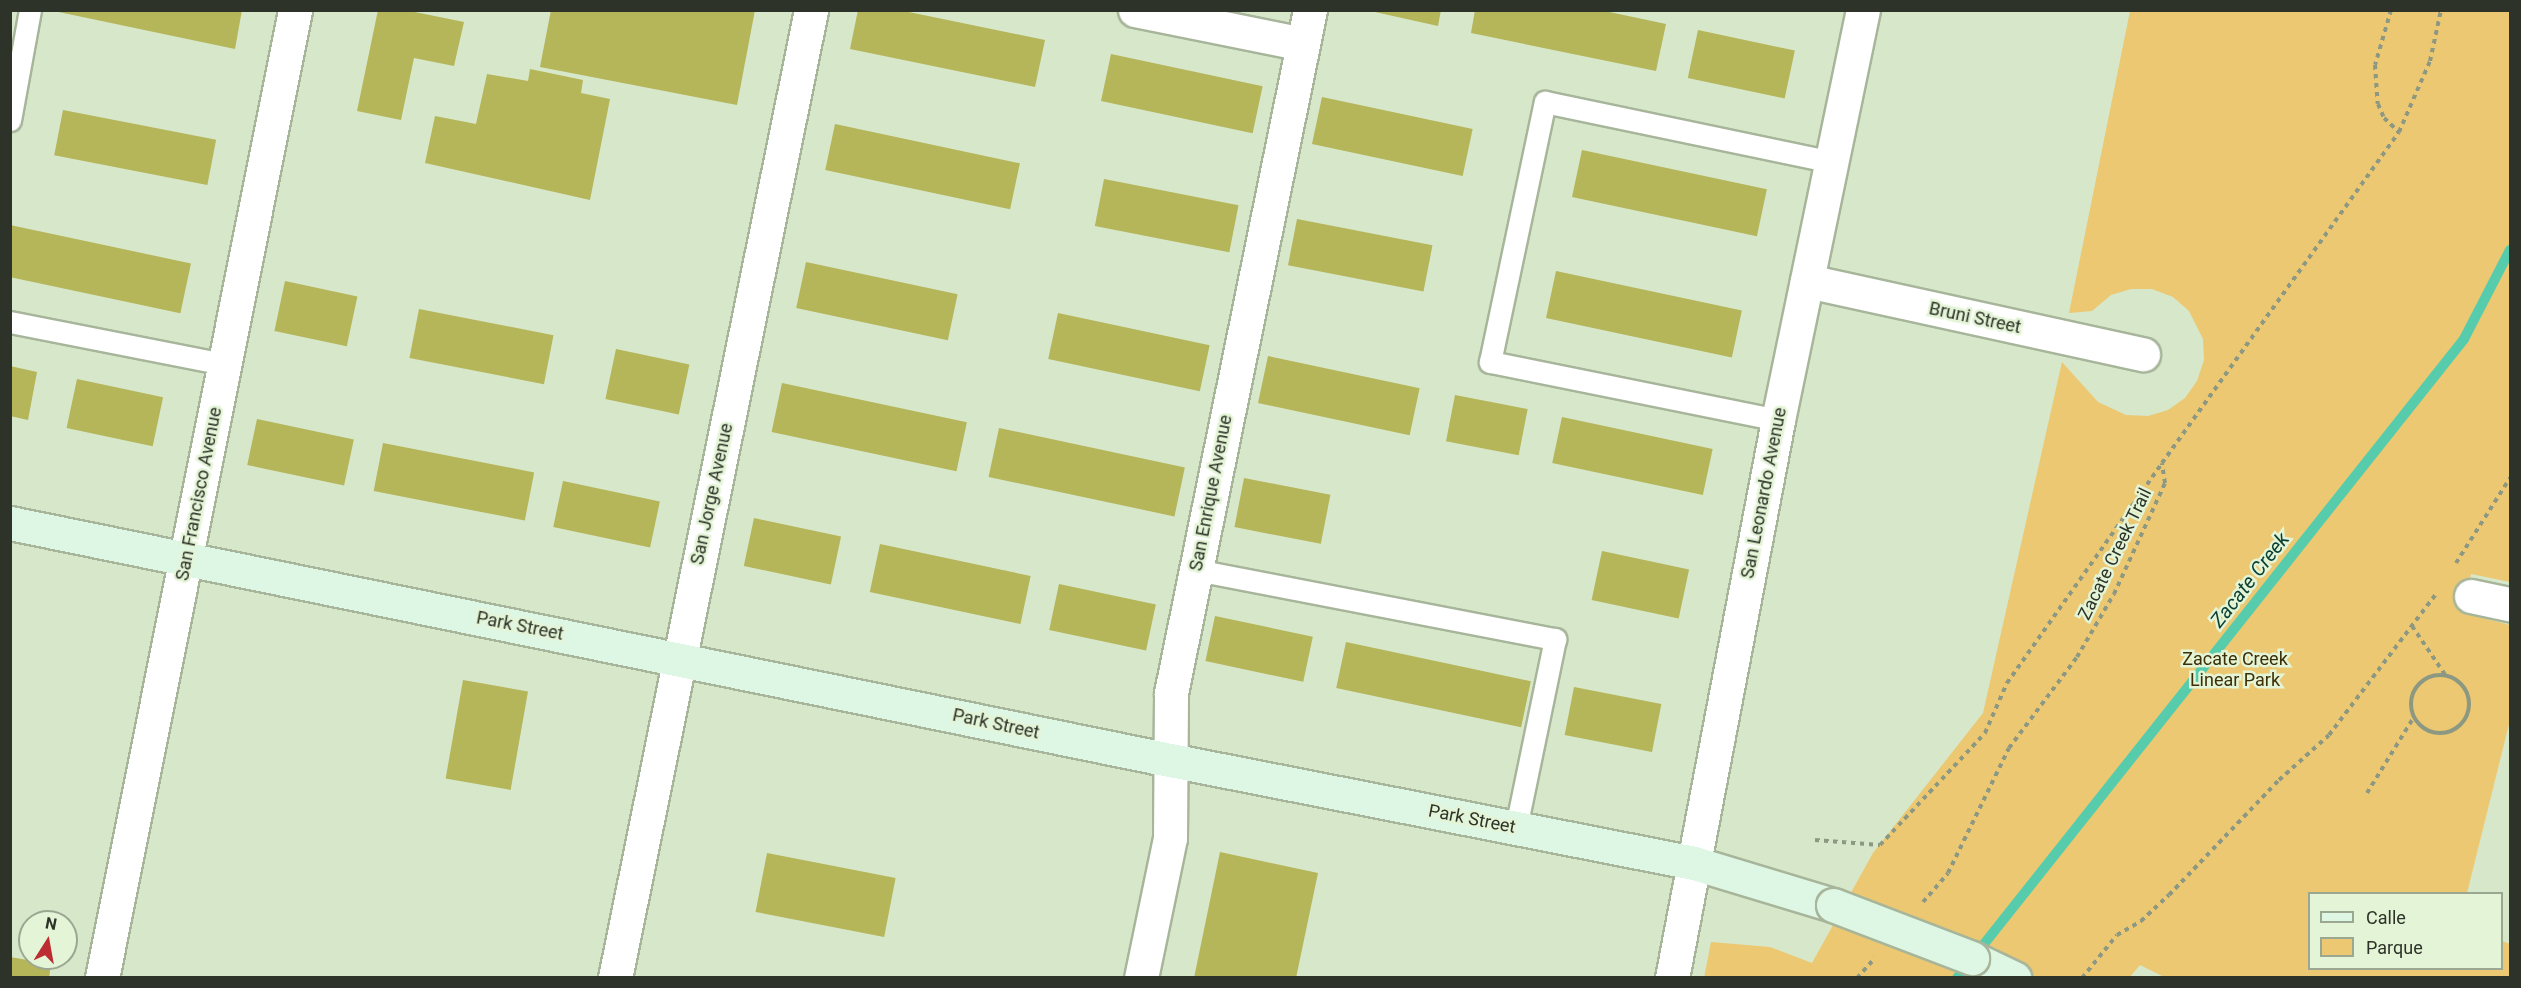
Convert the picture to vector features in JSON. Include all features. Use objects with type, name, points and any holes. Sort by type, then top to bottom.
[{"type":"main road","name":"Park Street","points":[[10,523],[1170,760],[1694,863],[1833,905],[1972,958],[2014,978]]},
{"type":"street","name":"San Francisco Avenue","points":[[102,978],[295,10]]},
{"type":"street","name":"San Jorge Avenue","points":[[615,978],[811,10]]},
{"type":"street","points":[[1135,10],[1303,44]]},
{"type":"street","name":"San Enrique Avenue","points":[[1141,978],[1170,838],[1171,693],[1310,10]]},
{"type":"street","name":"San Leonardo Avenue","points":[[1672,978],[1778,420],[1863,10]]},
{"type":"street","name":"Bruni Street","points":[[1807,282],[2143,354]]},
{"type":"street","points":[[2472,596],[2511,604]]},
{"type":"lane","points":[[10,120],[30,10]]},
{"type":"lane","points":[[1778,420],[1490,362],[1542,113],[1545,102],[1832,162]]},
{"type":"lane","points":[[10,322],[225,364]]},
{"type":"lane","points":[[1196,570],[1555,639],[1515,827]]},
{"type":"path","points":[[2391,10],[2375,65],[2378,104],[2384,118],[2399,132]]},
{"type":"path","points":[[1815,840],[1880,845],[1978,741],[2007,683],[2399,132],[2430,61],[2441,10]]},
{"type":"path","name":"Zacate Creek Trail","points":[[1918,908],[1948,873],[2009,748],[2077,657],[2114,594],[2165,483],[2162,463]]},
{"type":"path","points":[[2452,569],[2511,478]]},
{"type":"path","points":[[2082,978],[2118,935],[2141,921],[2169,895],[2279,780],[2329,735],[2440,589]]},
{"type":"path","points":[[2412,626],[2446,676],[2463,685],[2470,699],[2462,723],[2448,731],[2432,732],[2414,717]]},
{"type":"path","points":[[2367,793],[2414,717],[2412,700],[2417,685],[2431,677],[2446,676]]},
{"type":"path","points":[[1857,978],[1880,951]]},
{"type":"green space","name":"Zacate Creek Linear Park","points":[[2130,11],[2510,11],[2510,582],[2471,574],[2463,613],[2510,625],[2510,720],[2467,892],[2308,892],[2308,970],[2503,970],[2503,941],[2510,944],[2510,977],[2166,978],[2140,965],[2129,978],[1704,978],[1711,942],[1770,947],[1812,963],[1873,853],[1983,713],[2062,362],[2098,402],[2126,415],[2148,416],[2168,410],[2185,398],[2197,381],[2204,360],[2203,339],[2189,311],[2173,297],[2152,289],[2131,289],[2111,295],[2092,311],[2069,313]]},
{"type":"building","points":[[49,10],[242,10],[235,49]]},
{"type":"building","points":[[378,10],[405,10],[464,22],[454,66],[414,58],[401,120],[357,111]]},
{"type":"building","points":[[551,10],[755,10],[737,105],[540,67]]},
{"type":"building","points":[[858,10],[899,10],[1045,40],[1035,87],[850,49]]},
{"type":"building","points":[[1366,10],[1441,10],[1438,26]]},
{"type":"building","points":[[1475,10],[1600,10],[1666,24],[1656,71],[1471,33]]},
{"type":"building","points":[[1698,30],[1795,51],[1785,99],[1688,78]]},
{"type":"building","points":[[1111,54],[1263,86],[1253,133],[1101,101]]},
{"type":"building","points":[[530,69],[583,80],[581,93],[610,99],[590,200],[425,163],[435,116],[476,124],[487,74],[528,81]]},
{"type":"building","points":[[1322,97],[1473,129],[1463,176],[1312,144]]},
{"type":"building","points":[[63,110],[216,140],[207,185],[54,155]]},
{"type":"building","points":[[835,124],[1020,163],[1010,209],[825,170]]},
{"type":"building","points":[[1582,150],[1767,189],[1757,236],[1572,197]]},
{"type":"building","points":[[1104,179],[1238,205],[1229,252],[1095,226]]},
{"type":"building","points":[[1297,219],[1432,245],[1423,291],[1288,265]]},
{"type":"building","points":[[10,225],[191,263],[180,313],[10,277]]},
{"type":"building","points":[[806,262],[958,294],[948,340],[796,308]]},
{"type":"building","points":[[1556,271],[1742,311],[1732,357],[1546,318]]},
{"type":"building","points":[[285,281],[357,296],[347,346],[274,331]]},
{"type":"building","points":[[419,309],[553,335],[544,384],[409,358]]},
{"type":"building","points":[[1058,313],[1210,345],[1200,391],[1048,359]]},
{"type":"building","points":[[616,349],[689,365],[679,414],[605,399]]},
{"type":"building","points":[[1268,356],[1420,388],[1410,435],[1258,403]]},
{"type":"building","points":[[10,366],[37,372],[28,420],[10,416]]},
{"type":"building","points":[[77,379],[163,397],[153,446],[67,428]]},
{"type":"building","points":[[782,383],[967,422],[956,471],[772,432]]},
{"type":"building","points":[[1455,395],[1528,409],[1519,455],[1446,441]]},
{"type":"building","points":[[1562,417],[1713,449],[1703,495],[1552,463]]},
{"type":"building","points":[[257,419],[354,440],[344,486],[247,465]]},
{"type":"building","points":[[999,428],[1185,468],[1174,516],[989,477]]},
{"type":"building","points":[[383,443],[534,472],[525,520],[374,491]]},
{"type":"building","points":[[1244,478],[1330,495],[1321,544],[1234,527]]},
{"type":"building","points":[[563,481],[660,502],[650,548],[553,527]]},
{"type":"building","points":[[754,518],[841,537],[831,584],[744,566]]},
{"type":"building","points":[[880,544],[1031,576],[1020,624],[870,592]]},
{"type":"building","points":[[1602,551],[1689,570],[1679,618],[1592,600]]},
{"type":"building","points":[[1059,584],[1156,605],[1146,651],[1049,630]]},
{"type":"building","points":[[1215,616],[1313,637],[1303,682],[1205,661]]},
{"type":"building","points":[[1346,642],[1531,681],[1521,727],[1336,688]]},
{"type":"building","points":[[463,680],[528,691],[511,790],[446,778]]},
{"type":"building","points":[[1574,687],[1661,704],[1652,752],[1565,735]]},
{"type":"building","points":[[1220,852],[1318,873],[1296,978],[1194,978]]},
{"type":"building","points":[[767,853],[896,878],[884,937],[756,912]]},
{"type":"building","points":[[10,957],[18,958],[18,970],[50,970],[49,978],[10,978]]},
{"type":"waterway","name":"Zacate Creek","points":[[1957,978],[2464,339],[2510,250]]}]
